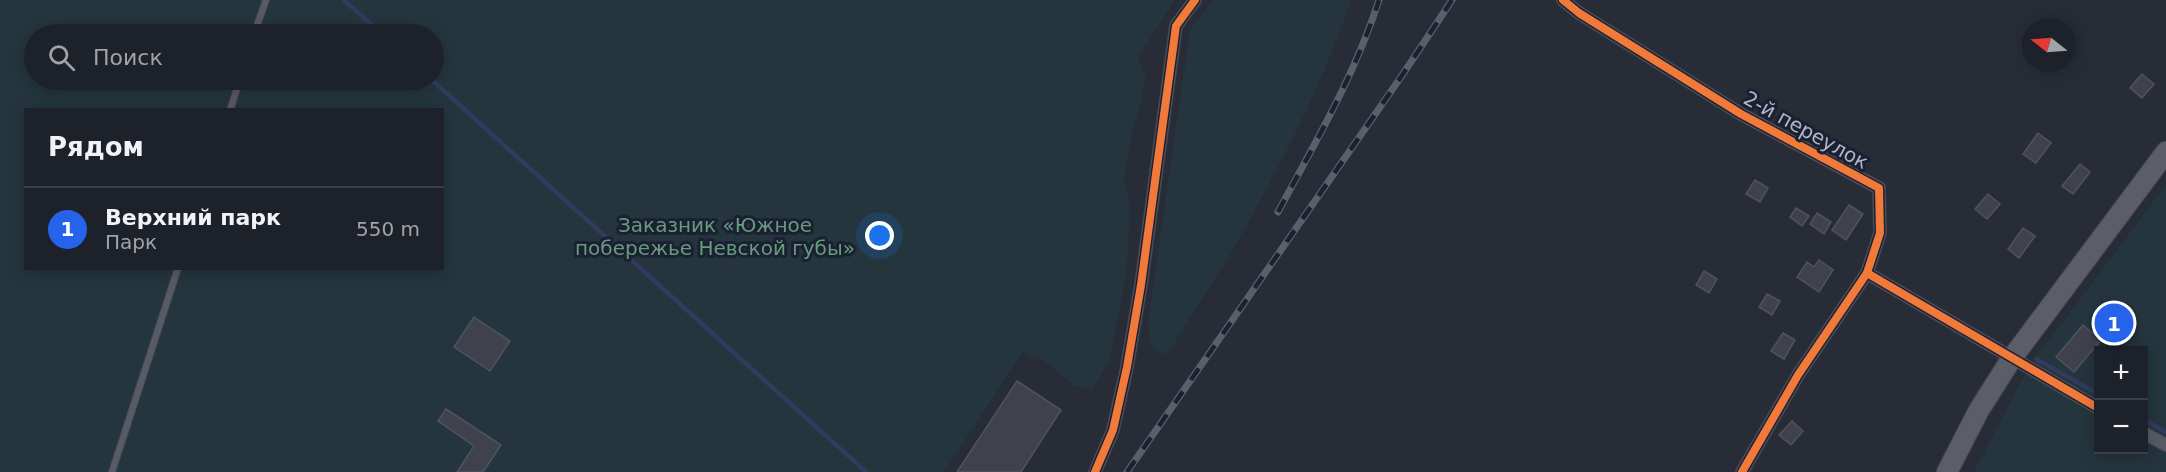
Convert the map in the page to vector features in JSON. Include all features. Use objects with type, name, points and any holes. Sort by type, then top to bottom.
[{"type":"main road","points":[[1947,472],[1979,410],[2012,358],[2166,152]]},
{"type":"street","points":[[1095,472],[1113,430],[1127,367],[1141,285],[1176,26],[1195,0]]},
{"type":"street","name":"2-й переулок","points":[[1563,0],[1579,13],[1741,114],[1879,188],[1880,233],[1867,273]]},
{"type":"street","points":[[1742,472],[1798,375],[1867,273],[2094,406]]},
{"type":"street","points":[[2148,435],[2166,445]]},
{"type":"lane","points":[[258,24],[266,0]]},
{"type":"lane","points":[[231,108],[237,90]]},
{"type":"lane","points":[[112,472],[177,270]]},
{"type":"green space","name":"Заказник «Южное побережье Невской губы»","points":[[0,0],[1175,0],[1138,57],[1146,77],[1124,179],[1130,203],[1127,271],[1109,361],[1093,389],[1075,386],[1044,361],[1023,352],[944,472],[0,472]]},
{"type":"green space","points":[[1213,0],[1351,0],[1322,76],[1287,151],[1237,244],[1167,355],[1151,348],[1148,326],[1190,30]]},
{"type":"green space","points":[[2166,185],[2166,472],[1974,472],[2028,368]]},
{"type":"building","points":[[2142,74],[2154,84],[2142,98],[2130,88]]},
{"type":"building","points":[[2038,133],[2051,143],[2036,163],[2023,154]]},
{"type":"building","points":[[2080,164],[2090,172],[2073,194],[2062,186]]},
{"type":"building","points":[[1755,180],[1768,188],[1760,202],[1746,194]]},
{"type":"building","points":[[1988,194],[2000,204],[1987,219],[1975,209]]},
{"type":"building","points":[[1849,205],[1863,214],[1846,240],[1832,230]]},
{"type":"building","points":[[1796,208],[1809,216],[1802,226],[1790,217]]},
{"type":"building","points":[[1817,213],[1831,222],[1824,234],[1810,224]]},
{"type":"building","points":[[2023,228],[2035,236],[2019,258],[2008,249]]},
{"type":"building","points":[[1819,260],[1833,270],[1819,292],[1797,277],[1807,262],[1814,267]]},
{"type":"building","points":[[1704,271],[1717,279],[1709,293],[1696,285]]},
{"type":"building","points":[[1767,294],[1780,301],[1772,315],[1759,307]]},
{"type":"building","points":[[474,317],[510,341],[490,371],[454,347]]},
{"type":"building","points":[[2083,325],[2101,340],[2074,372],[2056,357]]},
{"type":"building","points":[[1783,333],[1795,340],[1784,359],[1771,351]]},
{"type":"building","points":[[1017,381],[1061,410],[1021,472],[957,472]]},
{"type":"building","points":[[446,409],[501,445],[483,472],[457,472],[474,446],[438,421]]},
{"type":"building","points":[[1792,421],[1803,431],[1791,445],[1779,435]]},
{"type":"waterway","points":[[344,0],[371,24]]},
{"type":"waterway","points":[[443,90],[866,472]]},
{"type":"waterway","points":[[2036,359],[2094,392]]},
{"type":"waterway","points":[[2148,422],[2166,432]]},
{"type":"railway","points":[[1278,212],[1346,82],[1379,0]]},
{"type":"railway","points":[[1127,472],[1452,0]]},
{"type":"cycle path","points":[[1095,472],[1113,430],[1127,367],[1141,285],[1176,26],[1195,0]]},
{"type":"cycle path","points":[[1563,0],[1579,13],[1741,114],[1879,188],[1880,233],[1867,273],[1798,375],[1742,472]]},
{"type":"cycle path","points":[[1867,273],[2094,406]]},
{"type":"place","name":"Верхний парк","points":[[2114,323]]}]
